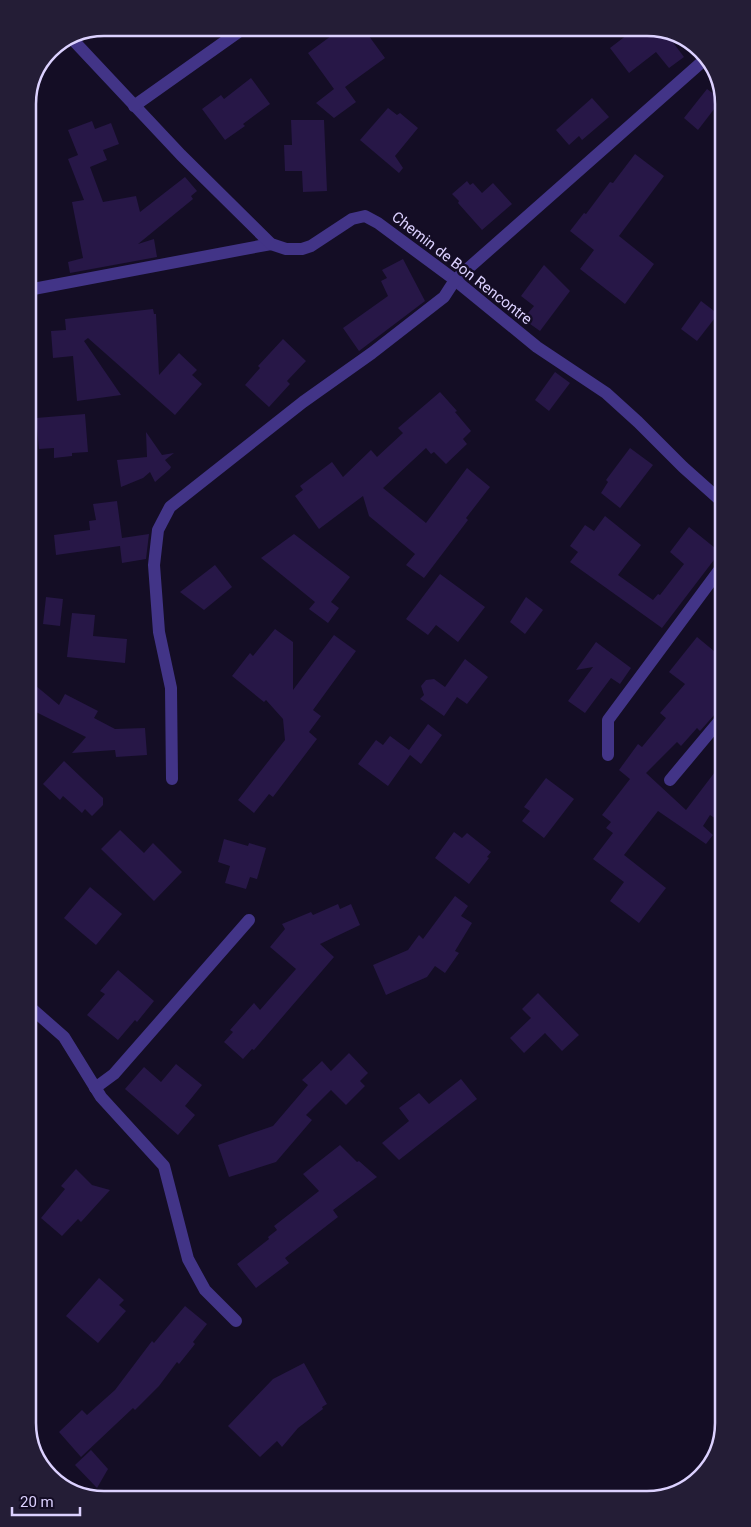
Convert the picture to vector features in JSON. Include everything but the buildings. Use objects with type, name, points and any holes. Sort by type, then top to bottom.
[{"type":"street","points":[[134,106],[233,36]]},
{"type":"street","points":[[75,42],[134,106],[271,244]]},
{"type":"street","points":[[172,779],[171,688],[159,632],[154,565],[158,530],[170,508],[303,402],[372,353],[444,297],[455,280],[701,63]]},
{"type":"street","name":"Chemin de Bon Rencontre","points":[[271,244],[286,249],[302,249],[311,246],[352,219],[365,216],[378,223],[455,280],[537,347],[606,393],[715,496]]},
{"type":"street","points":[[36,288],[271,244]]},
{"type":"street","points":[[608,755],[608,720],[715,576]]},
{"type":"street","points":[[670,780],[715,725]]},
{"type":"street","points":[[95,1088],[114,1074],[249,920]]},
{"type":"street","points":[[36,1012],[64,1036],[101,1097],[164,1166],[188,1259],[205,1290],[236,1321]]}]
